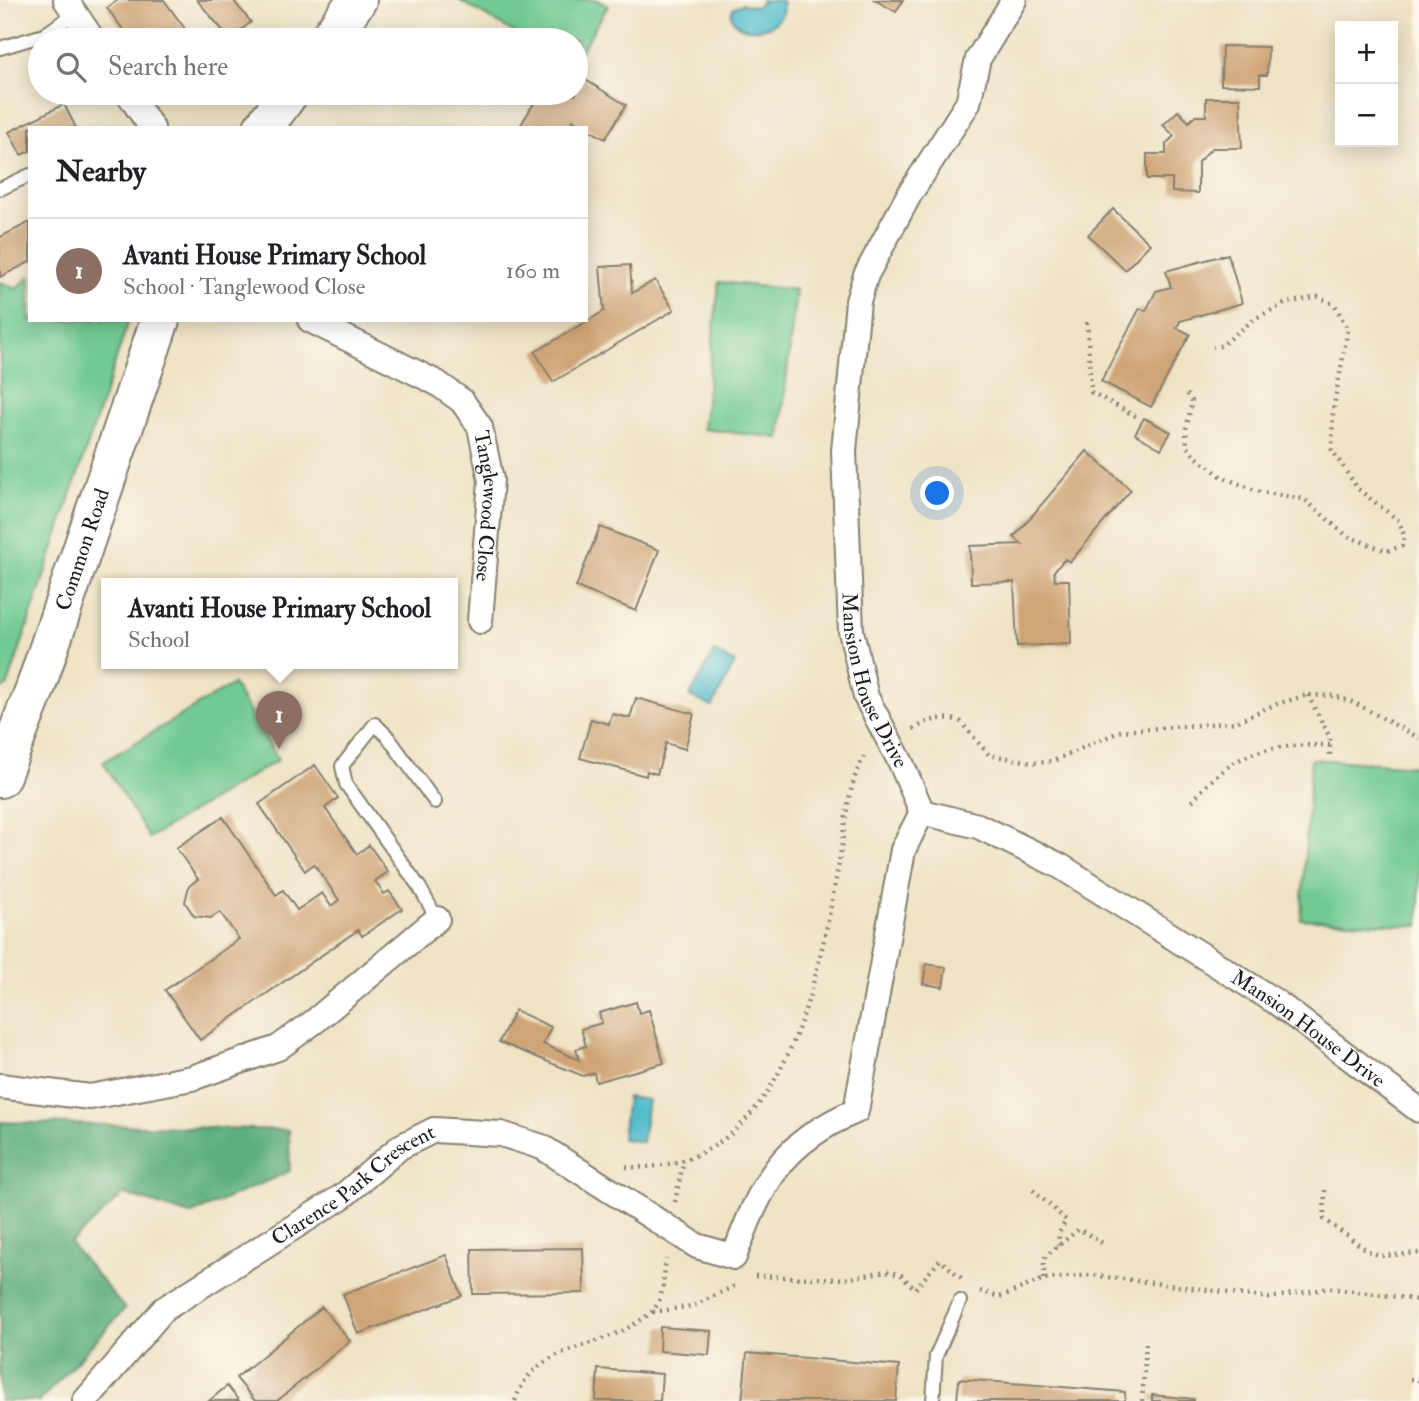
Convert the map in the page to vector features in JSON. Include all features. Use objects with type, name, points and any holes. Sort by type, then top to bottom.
[{"type":"main road","points":[[337,28],[357,0]]},
{"type":"main road","points":[[264,126],[280,105]]},
{"type":"main road","name":"Common Road","points":[[0,778],[35,689],[159,322]]},
{"type":"street","name":"Mansion House Drive","points":[[1014,0],[978,59],[968,103],[909,195],[866,275],[858,301],[844,452],[851,631],[866,697],[922,812],[978,826],[1071,873],[1329,1039],[1419,1110]]},
{"type":"street","points":[[71,7],[85,28]]},
{"type":"street","points":[[136,105],[151,126]]},
{"type":"street","name":"Tanglewood Close","points":[[314,322],[437,383],[463,401],[480,427],[491,480],[480,621]]},
{"type":"street","name":"Clarence Park Crescent","points":[[85,1401],[164,1309],[344,1196],[417,1136],[445,1130],[501,1135],[542,1147],[697,1246],[734,1257],[750,1213],[787,1156],[822,1125],[856,1111],[903,850],[922,812]]},
{"type":"street","points":[[0,1086],[90,1097],[192,1078],[278,1048],[315,1021],[437,919]]},
{"type":"lane","points":[[51,28],[71,7]]},
{"type":"lane","points":[[0,48],[28,40]]},
{"type":"lane","points":[[0,189],[28,176]]},
{"type":"lane","points":[[435,802],[388,737],[375,724],[358,741],[342,766],[346,784],[420,888],[437,919]]},
{"type":"lane","points":[[933,1401],[936,1356],[960,1301]]},
{"type":"path","points":[[1187,394],[1192,401],[1186,429],[1187,446],[1194,456],[1222,477],[1259,492],[1304,499],[1347,536],[1387,551],[1402,546],[1405,538],[1399,521],[1358,489],[1332,450],[1333,410],[1348,330],[1335,305],[1318,297],[1286,303],[1256,318],[1221,346],[1213,347]]},
{"type":"path","points":[[1087,321],[1091,392],[1139,418]]},
{"type":"path","points":[[1308,695],[1330,737],[1330,758]]},
{"type":"path","points":[[587,1175],[600,1164],[634,1168],[683,1163],[741,1124],[777,1079],[807,1006],[861,762],[871,749],[922,724],[946,718],[961,722],[989,755],[1038,763],[1070,756],[1122,731],[1236,722],[1276,704],[1308,695],[1335,696],[1355,703],[1419,738]]},
{"type":"path","points":[[1192,801],[1212,778],[1235,760],[1255,751],[1331,745]]},
{"type":"path","points":[[653,1312],[663,1287],[669,1227],[683,1163]]},
{"type":"path","points":[[1033,1190],[1066,1220],[1059,1233],[1058,1247]]},
{"type":"path","points":[[1325,1190],[1324,1219],[1368,1251],[1381,1256],[1419,1253]]},
{"type":"path","points":[[1044,1279],[1044,1259],[1079,1229],[1104,1244]]},
{"type":"path","points":[[749,1278],[762,1274],[845,1279],[886,1271],[901,1276],[915,1289],[940,1261],[972,1286],[993,1296],[1008,1295],[1044,1279],[1093,1275],[1269,1298],[1330,1287],[1419,1300]]},
{"type":"path","points":[[515,1401],[521,1384],[533,1369],[552,1356],[607,1340],[653,1312],[693,1306],[738,1284]]},
{"type":"path","points":[[1142,1401],[1146,1343]]},
{"type":"path","points":[[1410,1379],[1419,1380]]},
{"type":"green space","points":[[459,0],[598,0],[608,6],[588,39],[588,28],[507,28]]},
{"type":"green space","points":[[28,278],[28,322],[128,322],[8,685],[0,690],[0,282],[17,288]]},
{"type":"green space","points":[[719,282],[796,290],[780,438],[703,429]]},
{"type":"green space","points":[[233,684],[278,760],[149,838],[103,762]]},
{"type":"green space","points":[[1311,759],[1419,766],[1419,926],[1301,919]]},
{"type":"green space","points":[[0,1122],[289,1130],[290,1171],[190,1215],[124,1194],[70,1243],[125,1309],[40,1401],[0,1401]]},
{"type":"water","points":[[761,0],[782,1],[782,13],[776,22],[756,29],[737,24],[732,18],[733,8],[742,4],[756,7],[763,2]]},
{"type":"water","points":[[714,652],[735,663],[712,707],[690,696]]},
{"type":"water","points":[[627,1097],[648,1100],[642,1142],[622,1139]]},
{"type":"building","points":[[118,0],[164,0],[184,28],[122,28],[107,8]]},
{"type":"building","points":[[197,0],[233,0],[251,22],[244,28],[221,28]]},
{"type":"building","points":[[875,0],[903,0],[896,12]]},
{"type":"building","points":[[1222,46],[1268,47],[1267,75],[1260,75],[1260,86],[1221,85]]},
{"type":"building","points":[[588,81],[626,105],[605,139],[588,129],[588,126],[573,120],[570,126],[520,126],[533,105],[588,105]]},
{"type":"building","points":[[1206,98],[1240,98],[1242,148],[1212,148],[1198,162],[1198,193],[1172,192],[1172,179],[1147,179],[1147,154],[1166,154],[1166,144],[1174,136],[1163,125],[1178,111],[1189,122],[1195,116],[1206,116]]},
{"type":"building","points":[[62,105],[75,126],[28,126],[28,152],[21,155],[9,132]]},
{"type":"building","points":[[1113,209],[1150,244],[1125,270],[1088,235]]},
{"type":"building","points":[[28,223],[28,263],[0,277],[0,237]]},
{"type":"building","points":[[1228,254],[1242,303],[1180,321],[1177,328],[1190,334],[1151,407],[1101,381],[1140,308],[1146,311],[1156,291],[1171,287],[1166,271]]},
{"type":"building","points":[[630,265],[632,293],[655,280],[674,310],[553,382],[535,352],[604,311],[600,267]]},
{"type":"building","points":[[1144,418],[1171,432],[1161,449],[1135,434]]},
{"type":"building","points":[[1087,451],[1131,490],[1070,562],[1065,559],[1054,571],[1055,580],[1069,580],[1071,644],[1017,646],[1014,582],[971,583],[970,546],[1022,544],[1014,537]]},
{"type":"building","points":[[600,527],[659,550],[636,611],[576,587]]},
{"type":"building","points":[[636,698],[694,714],[685,749],[666,743],[657,774],[647,771],[646,776],[580,758],[591,719],[609,724],[612,714],[630,718]]},
{"type":"building","points":[[315,765],[338,798],[325,808],[357,854],[369,845],[388,872],[375,881],[384,894],[389,891],[402,909],[362,936],[358,930],[200,1040],[165,990],[239,939],[220,912],[211,918],[194,916],[185,902],[189,886],[198,879],[176,848],[223,817],[276,895],[283,890],[297,910],[322,893],[331,906],[339,900],[314,864],[305,871],[259,804]]},
{"type":"building","points":[[926,964],[946,967],[943,987],[923,984]]},
{"type":"building","points":[[636,1002],[639,1013],[649,1010],[664,1063],[596,1082],[594,1073],[583,1076],[499,1042],[515,1010],[551,1027],[543,1044],[579,1060],[576,1049],[586,1046],[581,1029],[602,1023],[599,1013]]},
{"type":"building","points":[[583,1248],[584,1293],[473,1294],[472,1249]]},
{"type":"building","points":[[446,1255],[462,1296],[358,1334],[343,1294]]},
{"type":"building","points":[[322,1307],[350,1341],[277,1401],[255,1401],[236,1378]]},
{"type":"building","points":[[660,1327],[711,1331],[709,1355],[659,1351]]},
{"type":"building","points":[[747,1353],[899,1366],[896,1401],[742,1401]]},
{"type":"building","points":[[598,1369],[662,1374],[660,1401],[596,1401]]},
{"type":"building","points":[[959,1379],[1125,1392],[1125,1401],[957,1401]]},
{"type":"building","points":[[227,1386],[239,1401],[209,1401]]},
{"type":"building","points":[[1152,1395],[1194,1399],[1194,1401],[1152,1401]]},
{"type":"place","name":"Avanti House Primary School","points":[[279,749]]}]
